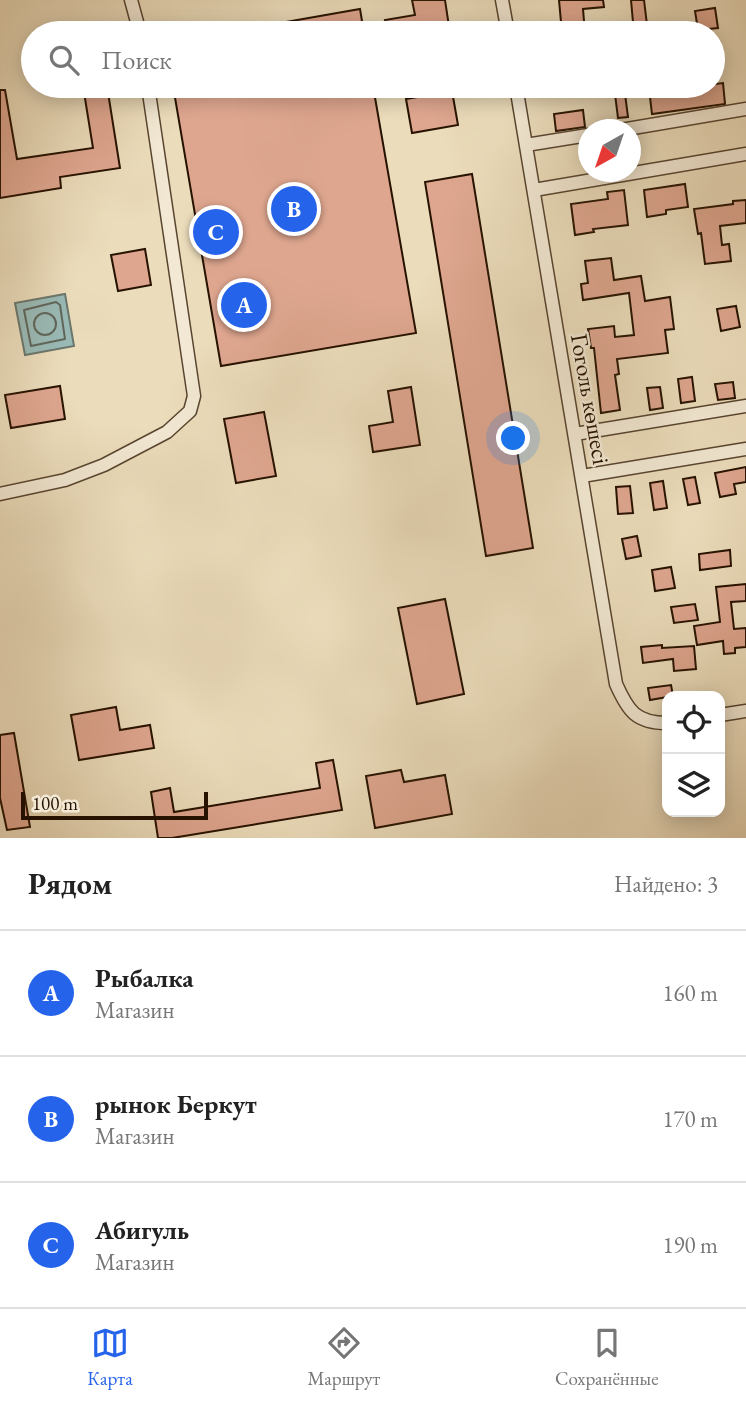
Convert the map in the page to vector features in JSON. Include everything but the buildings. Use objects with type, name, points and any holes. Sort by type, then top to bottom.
[{"type":"street","points":[[131,0],[137,21]]},
{"type":"street","points":[[502,0],[506,21]]},
{"type":"street","points":[[0,494],[65,480],[104,465],[167,432],[190,411],[194,396],[150,98]]},
{"type":"street","name":"Гоголь көшесі","points":[[518,98],[615,684],[634,715],[644,721],[662,723]]},
{"type":"street","points":[[641,127],[746,109]]},
{"type":"street","points":[[526,145],[578,137]]},
{"type":"street","points":[[534,190],[746,155]]},
{"type":"street","points":[[575,434],[746,406]]},
{"type":"street","points":[[582,477],[746,449]]},
{"type":"street","points":[[725,714],[746,711]]},
{"type":"water","points":[[65,294],[74,346],[25,355],[15,303]]},
{"type":"place","name":"рынок Беркут","points":[[294,209]]},
{"type":"place","name":"Абигуль","points":[[216,232]]},
{"type":"place","name":"Рыбалка","points":[[244,305]]}]
